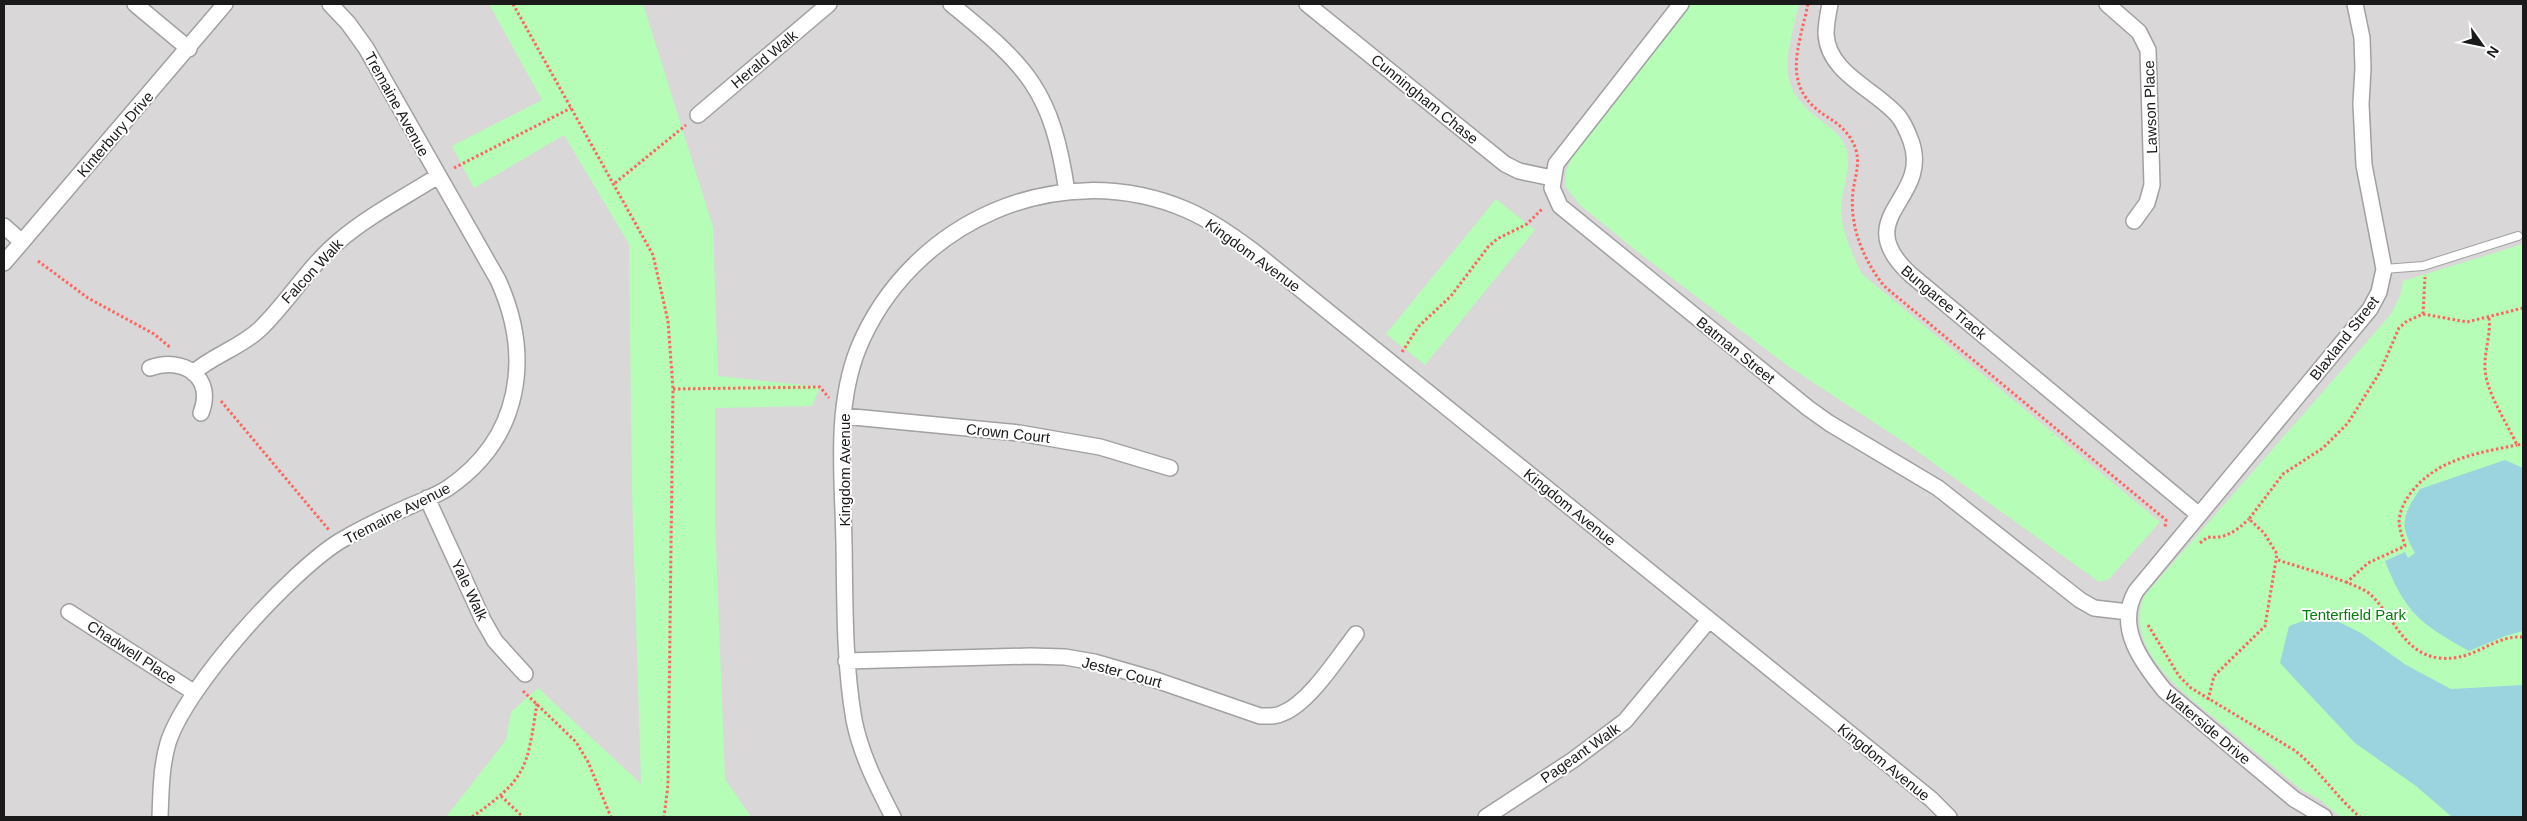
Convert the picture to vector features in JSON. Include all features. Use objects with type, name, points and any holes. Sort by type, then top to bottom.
[{"type":"street","points":[[135,4],[189,49]]},
{"type":"street","name":"Kinterbury Drive","points":[[4,263],[189,49],[225,4]]},
{"type":"street","name":"Tremaine Avenue","points":[[160,817],[161,784],[169,741],[178,720],[216,664],[287,585],[313,561],[340,542],[382,519],[448,488],[470,470],[493,442],[511,403],[516,384],[518,362],[513,317],[506,297],[366,48],[348,23],[330,4]]},
{"type":"street","name":"Herald Walk","points":[[698,115],[829,4]]},
{"type":"street","points":[[951,4],[1007,52],[1033,82],[1051,120],[1059,147],[1067,192]]},
{"type":"street","name":"Cunningham Chase","points":[[1307,4],[1506,164],[1519,170],[1552,178]]},
{"type":"street","points":[[1555,199],[1552,178],[1561,154],[1681,4]]},
{"type":"street","name":"Bungaree Track","points":[[1830,4],[1826,35],[1835,59],[1899,117],[1912,144],[1912,177],[1904,195],[1888,220],[1887,241],[1892,256],[1910,274],[2199,515]]},
{"type":"street","name":"Lawson Place","points":[[2107,4],[2139,32],[2148,50],[2152,186],[2147,203],[2134,221]]},
{"type":"street","name":"Blaxland Street","points":[[2128,612],[2136,591],[2370,309],[2379,292],[2384,269],[2364,165],[2361,104],[2363,60],[2355,4]]},
{"type":"street","name":"Falcon Walk","points":[[193,373],[209,360],[247,340],[261,328],[316,263],[339,241],[438,176]]},
{"type":"street","name":"Kingdom Avenue","points":[[893,817],[875,782],[863,752],[855,722],[846,661],[843,416],[852,369],[858,350],[882,304],[913,266],[955,231],[980,217],[1030,199],[1067,192],[1128,194],[1175,206],[1209,221],[1252,250],[1931,799],[1950,817]]},
{"type":"street","name":"Batman Street","points":[[1555,199],[1573,218],[1808,408],[1945,492],[2080,600],[2094,608],[2128,612]]},
{"type":"street","points":[[4,226],[22,242]]},
{"type":"street","points":[[150,368],[162,364],[173,364],[193,373],[205,389],[205,402],[200,413]]},
{"type":"street","name":"Crown Court","points":[[843,416],[1027,434],[1100,448],[1170,468]]},
{"type":"street","name":"Yale Walk","points":[[428,498],[482,620],[495,641],[524,674]]},
{"type":"street","name":"Chadwell Place","points":[[70,612],[195,693]]},
{"type":"street","name":"Waterside Drive","points":[[2128,612],[2128,624],[2132,640],[2151,675],[2164,692],[2294,799],[2324,817]]},
{"type":"street","name":"Pageant Walk","points":[[1486,817],[1503,813],[1625,721],[1649,695],[1709,620]]},
{"type":"street","name":"Jester Court","points":[[846,661],[1030,656],[1065,657],[1103,664],[1260,716],[1272,716],[1283,714],[1301,702],[1356,634]]},
{"type":"lane","points":[[2384,269],[2423,266],[2518,236]]},
{"type":"path","points":[[513,4],[615,183],[654,256],[668,320],[673,388],[668,785],[664,817]]},
{"type":"path","points":[[438,176],[571,108]]},
{"type":"path","points":[[615,183],[698,115]]},
{"type":"path","points":[[1393,364],[1419,326],[1451,296],[1488,247],[1497,239],[1527,224],[1555,199]]},
{"type":"path","points":[[38,261],[88,298],[154,334],[176,353],[173,364]]},
{"type":"path","points":[[2422,314],[2425,279],[2423,266]]},
{"type":"path","points":[[2208,700],[2214,676],[2265,626],[2278,560],[2274,547],[2264,533],[2249,519],[2282,474],[2323,448],[2348,423],[2380,372],[2399,328],[2407,321],[2422,314],[2467,322],[2523,308]]},
{"type":"path","points":[[2489,318],[2490,332],[2484,368],[2488,384],[2517,445]]},
{"type":"path","points":[[673,388],[820,387],[843,416]]},
{"type":"path","points":[[205,389],[216,396],[340,542]]},
{"type":"path","points":[[2345,583],[2368,563],[2405,546],[2399,521],[2401,511],[2416,487],[2426,477],[2437,469],[2465,456],[2523,444]]},
{"type":"path","points":[[2278,560],[2360,587],[2391,618],[2407,643],[2421,653],[2430,656],[2466,657],[2498,641],[2523,637]]},
{"type":"path","points":[[2146,622],[2179,676],[2208,700],[2294,750],[2307,760],[2335,794],[2360,817]]},
{"type":"path","points":[[521,690],[576,742],[588,762],[611,817]]},
{"type":"path","points":[[472,817],[501,796],[517,779],[525,766],[530,750],[537,704]]},
{"type":"path","points":[[501,796],[523,817]]},
{"type":"shaded area","points":[[4,4],[2523,4],[2523,817],[4,817]]},
{"type":"green space","points":[[489,4],[643,4],[713,227],[718,376],[820,387],[812,406],[715,408],[715,520],[725,779],[751,817],[446,817],[506,740],[511,712],[538,688],[641,784],[632,492],[629,244],[564,135],[474,188],[452,146],[542,100]]},
{"type":"green space","points":[[1688,4],[1799,4],[1789,50],[1789,77],[1793,90],[1802,103],[1837,134],[1846,148],[1848,163],[1841,209],[1843,226],[1848,243],[1862,274],[2160,522],[2109,579],[2099,582],[1907,444],[1788,366],[1643,256],[1580,205],[1565,186],[1566,171],[1572,157],[1686,12]]},
{"type":"green space","points":[[1496,199],[1535,230],[1425,365],[1386,334]]},
{"type":"green space","name":"Tenterfield Park","points":[[2523,244],[2523,817],[2341,817],[2319,799],[2302,790],[2283,775],[2196,703],[2164,672],[2151,655],[2143,636],[2140,617],[2144,596],[2391,314],[2400,296],[2403,281]]},
{"type":"water","points":[[2505,460],[2523,468],[2523,631],[2505,636],[2469,651],[2427,625],[2417,616],[2400,594],[2385,561],[2405,552],[2408,558],[2415,553],[2406,535],[2405,521],[2409,506],[2420,489]]},
{"type":"water","points":[[2323,614],[2361,633],[2406,665],[2451,689],[2523,685],[2523,817],[2452,817],[2416,786],[2355,743],[2280,663],[2289,626]]}]
